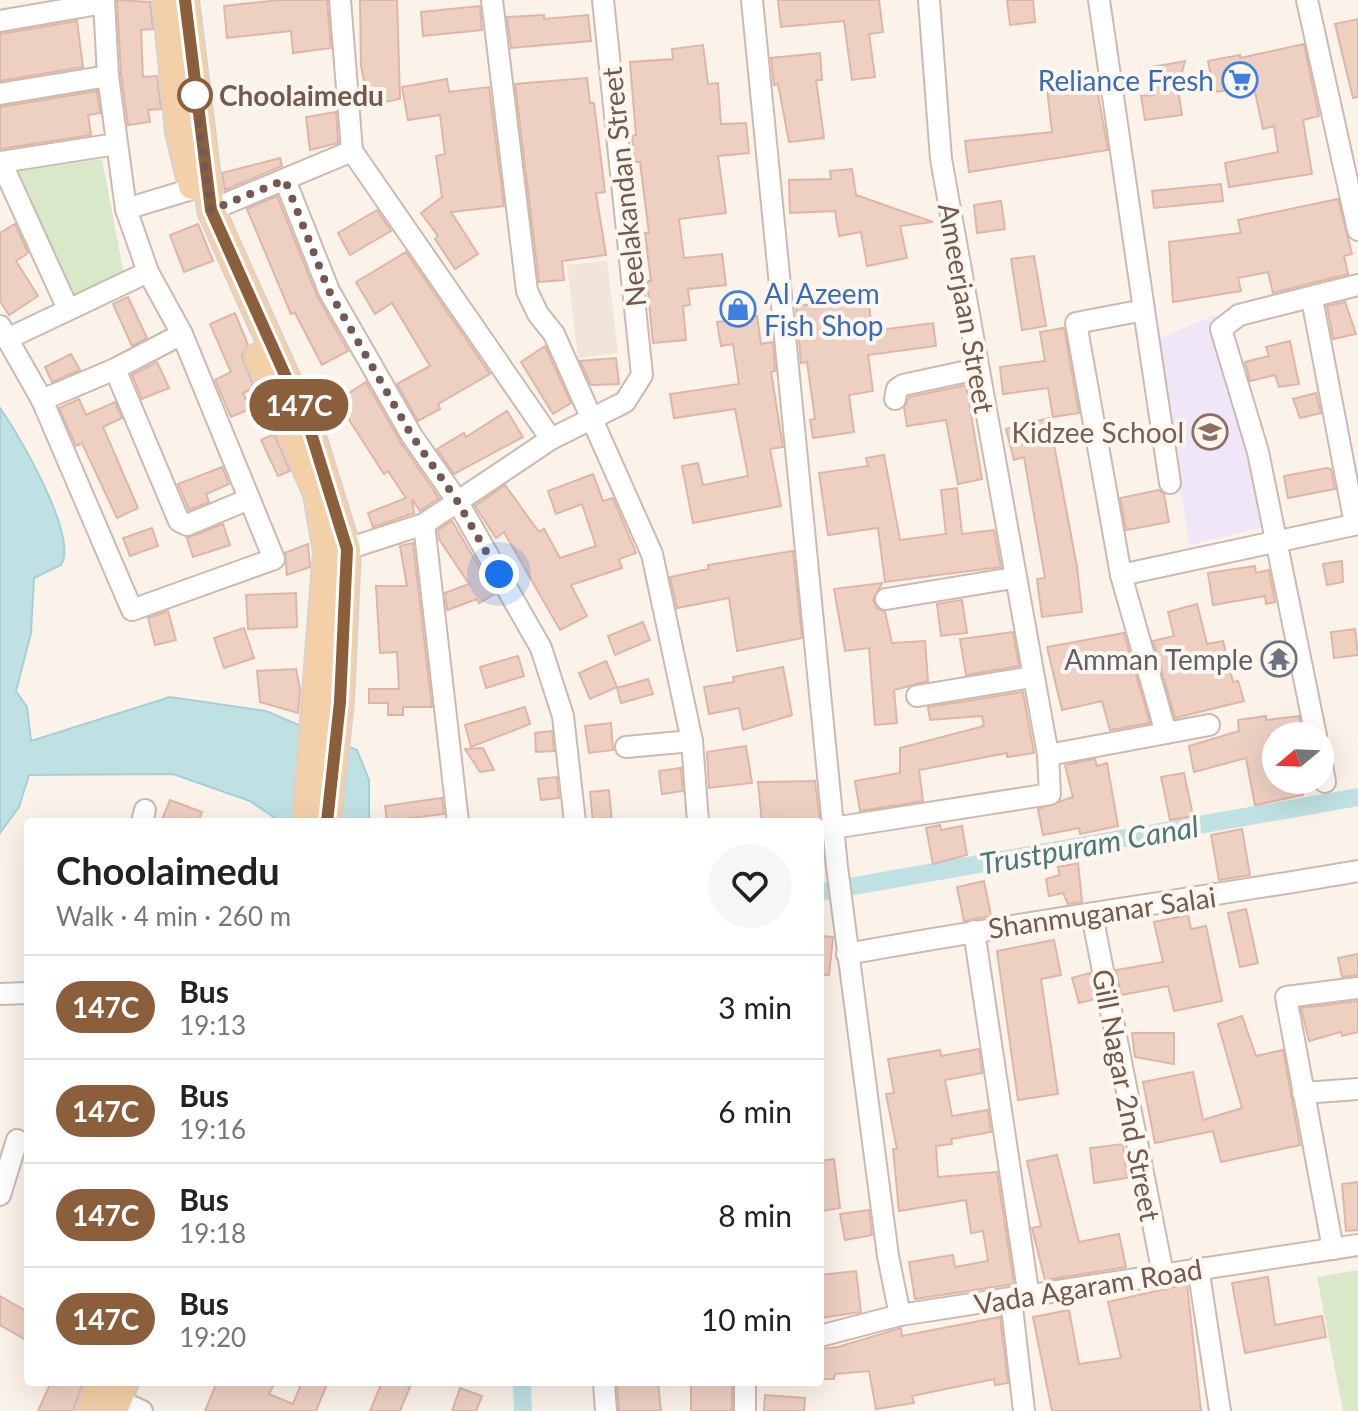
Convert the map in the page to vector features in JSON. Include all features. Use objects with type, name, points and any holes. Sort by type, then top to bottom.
[{"type":"main road","points":[[166,0],[179,132],[199,214],[317,494],[328,567],[327,818]]},
{"type":"main road","points":[[185,0],[211,210],[311,433],[347,549],[328,705],[307,818]]},
{"type":"main road","points":[[89,1411],[120,1397]]},
{"type":"street","points":[[340,0],[352,151],[551,439]]},
{"type":"street","points":[[492,0],[527,291],[538,314],[554,334],[594,418],[652,554],[692,741],[698,818]]},
{"type":"street","name":"Neelakandan Street","points":[[594,418],[625,402],[642,375],[603,0]]},
{"type":"street","points":[[752,0],[837,867],[900,1315]]},
{"type":"street","name":"Ameerjaan Street","points":[[833,828],[1050,794],[1048,755],[1013,578],[941,159],[929,0]]},
{"type":"street","points":[[1099,0],[1170,483]]},
{"type":"street","points":[[1307,0],[1358,230]]},
{"type":"street","points":[[0,21],[36,8],[104,2],[108,76],[126,209],[148,272],[182,334],[274,559],[132,610],[42,400],[4,332],[68,309],[148,272]]},
{"type":"street","points":[[0,94],[108,76]]},
{"type":"street","points":[[68,309],[1,162],[116,144]]},
{"type":"street","points":[[211,210],[352,151]]},
{"type":"street","points":[[285,180],[329,291],[412,436],[456,499],[541,648],[563,716],[575,818]]},
{"type":"street","points":[[126,209],[192,189]]},
{"type":"street","points":[[1313,722],[1258,452],[1221,329],[1239,315],[1358,285]]},
{"type":"street","points":[[1121,575],[1276,544],[1356,524],[1312,299]]},
{"type":"street","points":[[1144,310],[1076,323],[1121,575],[1166,733]]},
{"type":"street","points":[[42,400],[115,369],[182,334]]},
{"type":"street","points":[[115,369],[179,521],[187,525],[249,499]]},
{"type":"street","points":[[895,399],[897,389],[903,385],[977,369]]},
{"type":"street","points":[[347,549],[424,524],[456,499],[551,439],[594,418]]},
{"type":"street","points":[[424,524],[458,818]]},
{"type":"street","points":[[886,599],[1013,578]]},
{"type":"street","points":[[917,696],[1032,677]]},
{"type":"street","points":[[1048,755],[1209,725]]},
{"type":"street","points":[[626,747],[692,741]]},
{"type":"street","name":"Shanmuganar Salai","points":[[847,954],[1358,871]]},
{"type":"street","name":"Gill Nagar 2nd Street","points":[[1092,915],[1163,1274]]},
{"type":"street","points":[[974,931],[1020,1298],[1024,1411]]},
{"type":"street","points":[[1333,1249],[1286,997],[1358,988]]},
{"type":"street","points":[[0,994],[24,993]]},
{"type":"street","points":[[1303,1093],[1358,1089]]},
{"type":"street","points":[[0,1195],[15,1140]]},
{"type":"street","name":"Vada Agaram Road","points":[[824,1335],[900,1315],[1198,1267],[1358,1245]]},
{"type":"street","points":[[1198,1267],[1220,1411]]},
{"type":"street","points":[[604,1386],[606,1411]]},
{"type":"street","points":[[745,1386],[745,1411]]},
{"type":"shaded area","points":[[607,261],[618,353],[578,358],[567,265]]},
{"type":"shaded area","name":"Kidzee School","points":[[1215,315],[1273,525],[1189,545],[1160,338]]},
{"type":"green space","points":[[102,159],[124,275],[65,301],[10,172]]},
{"type":"green space","points":[[1358,1270],[1358,1411],[1343,1411],[1317,1277]]},
{"type":"water","points":[[0,408],[44,485],[62,532],[64,551],[61,565],[34,578],[31,633],[16,691],[27,707],[31,741],[170,697],[266,711],[357,750],[369,780],[369,818],[275,818],[250,801],[173,774],[29,775],[19,807],[0,833]]},
{"type":"building","points":[[117,0],[150,2],[153,29],[141,30],[143,77],[157,76],[161,109],[148,110],[150,122],[128,125],[121,75]]},
{"type":"building","points":[[279,0],[327,0],[331,48],[293,53],[291,31],[227,38],[224,6]]},
{"type":"building","points":[[360,0],[397,0],[400,99],[369,105],[361,66]]},
{"type":"building","points":[[778,0],[879,0],[883,32],[869,34],[875,77],[852,80],[844,21],[781,27]]},
{"type":"building","points":[[1007,0],[1033,0],[1035,22],[1010,25]]},
{"type":"building","points":[[480,6],[482,30],[423,36],[421,12]]},
{"type":"building","points":[[544,15],[544,19],[588,15],[591,41],[511,48],[507,17]]},
{"type":"building","points":[[1358,19],[1358,97],[1353,98],[1335,24]]},
{"type":"building","points":[[77,21],[83,67],[0,81],[0,34]]},
{"type":"building","points":[[1304,44],[1319,116],[1303,120],[1312,174],[1229,187],[1225,163],[1278,152],[1274,126],[1263,129],[1254,87],[1214,92],[1208,61],[1240,55],[1240,58]]},
{"type":"building","points":[[703,45],[708,84],[718,83],[721,124],[746,123],[749,153],[718,156],[726,213],[679,219],[684,258],[722,254],[726,285],[688,289],[690,305],[683,306],[686,340],[653,343],[647,281],[651,281],[645,233],[649,233],[640,162],[635,162],[632,136],[636,135],[630,62],[673,59],[672,49]]},
{"type":"building","points":[[820,53],[822,80],[816,80],[824,138],[789,142],[778,84],[774,85],[771,58]]},
{"type":"building","points":[[1185,61],[1181,76],[1176,77],[1182,115],[1145,120],[1141,96],[1154,95],[1152,67]]},
{"type":"building","points":[[587,78],[590,103],[594,103],[605,192],[596,193],[606,255],[562,261],[564,280],[539,282],[515,84]]},
{"type":"building","points":[[447,79],[449,92],[489,87],[504,206],[451,212],[478,254],[455,269],[435,239],[438,236],[421,213],[442,197],[436,156],[445,154],[440,115],[408,120],[402,87]]},
{"type":"building","points":[[1096,83],[1108,150],[969,172],[965,141],[1052,132],[1047,89]]},
{"type":"building","points":[[97,91],[100,113],[88,115],[91,135],[0,149],[0,107]]},
{"type":"building","points":[[336,112],[338,143],[310,150],[306,117]]},
{"type":"building","points":[[280,158],[282,166],[225,190],[222,173]]},
{"type":"building","points":[[852,169],[856,195],[933,222],[900,226],[907,258],[867,266],[861,232],[839,236],[835,211],[790,213],[789,180],[831,179],[830,171]]},
{"type":"building","points":[[1221,184],[1223,201],[1154,208],[1152,191]]},
{"type":"building","points":[[277,196],[317,296],[348,351],[322,365],[295,313],[291,314],[247,209]]},
{"type":"building","points":[[1338,199],[1352,254],[1344,256],[1348,274],[1273,293],[1268,272],[1238,278],[1241,291],[1173,302],[1169,242],[1241,233],[1238,220]]},
{"type":"building","points":[[1001,201],[1005,229],[977,233],[974,205]]},
{"type":"building","points":[[377,210],[391,231],[350,255],[338,233]]},
{"type":"building","points":[[15,224],[28,253],[16,261],[38,296],[9,315],[0,301],[0,233]]},
{"type":"building","points":[[198,224],[213,261],[184,272],[170,235]]},
{"type":"building","points":[[406,252],[490,374],[438,404],[440,409],[418,421],[397,384],[430,366],[392,303],[375,314],[356,282]]},
{"type":"building","points":[[1034,256],[1046,326],[1022,330],[1011,259]]},
{"type":"building","points":[[128,297],[147,338],[132,346],[113,304]]},
{"type":"building","points":[[868,297],[872,331],[933,323],[936,346],[868,355],[873,391],[849,395],[854,432],[813,438],[810,420],[815,419],[807,362],[801,363],[796,306]]},
{"type":"building","points":[[1345,302],[1356,334],[1333,339],[1327,306]]},
{"type":"building","points":[[235,313],[248,345],[242,356],[254,388],[243,393],[250,409],[231,417],[215,380],[231,372],[210,324]]},
{"type":"building","points":[[757,316],[761,344],[773,342],[775,371],[771,372],[783,447],[770,449],[781,506],[693,523],[682,466],[698,463],[703,485],[748,476],[735,409],[674,418],[670,394],[739,384],[733,344],[721,346],[717,322]]},
{"type":"building","points":[[1064,328],[1079,413],[1053,417],[1048,388],[1003,394],[1000,367],[1045,361],[1040,332]]},
{"type":"building","points":[[1290,341],[1299,384],[1279,387],[1275,375],[1250,381],[1245,362],[1269,356],[1266,347]]},
{"type":"building","points":[[545,346],[571,403],[553,414],[521,362]]},
{"type":"building","points":[[71,354],[80,370],[52,382],[45,367]]},
{"type":"building","points":[[616,358],[619,384],[591,385],[580,361]]},
{"type":"building","points":[[157,362],[169,388],[142,399],[132,375]]},
{"type":"building","points":[[366,382],[401,443],[439,498],[420,511],[412,499],[414,513],[373,527],[368,513],[406,498],[388,471],[384,474],[337,401]]},
{"type":"building","points":[[966,385],[982,479],[958,484],[946,420],[907,426],[904,408],[909,397]]},
{"type":"building","points":[[1316,393],[1321,413],[1300,418],[1293,399]]},
{"type":"building","points":[[79,399],[86,415],[115,402],[122,418],[103,427],[138,508],[117,518],[82,443],[76,446],[59,408]]},
{"type":"building","points":[[507,411],[523,437],[454,474],[437,449],[464,433],[466,437]]},
{"type":"building","points":[[1049,418],[1077,567],[1082,612],[1042,617],[1037,579],[1045,578],[1024,457],[1014,460],[1006,429]]},
{"type":"building","points":[[274,434],[290,471],[278,476],[261,440]]},
{"type":"building","points":[[884,455],[900,540],[946,534],[941,490],[957,488],[962,534],[994,530],[1001,567],[885,582],[878,528],[828,535],[819,473],[868,466],[866,458]]},
{"type":"building","points":[[222,467],[229,484],[206,494],[209,502],[189,510],[178,484]]},
{"type":"building","points":[[1331,469],[1335,489],[1288,498],[1284,476]]},
{"type":"building","points":[[593,474],[603,501],[613,498],[636,553],[619,559],[622,568],[571,585],[587,616],[560,630],[504,532],[496,538],[475,506],[505,485],[539,532],[544,529],[560,558],[596,546],[582,504],[556,514],[548,491]]},
{"type":"building","points":[[1159,490],[1164,494],[1169,522],[1126,530],[1120,498]]},
{"type":"building","points":[[452,521],[495,594],[479,603],[477,599],[447,610],[445,593],[469,584],[439,539],[438,530]]},
{"type":"building","points":[[223,524],[230,545],[193,557],[187,538]]},
{"type":"building","points":[[152,528],[158,546],[130,556],[123,538]]},
{"type":"building","points":[[413,543],[432,707],[403,707],[403,715],[388,715],[388,703],[369,703],[369,689],[399,689],[397,652],[380,653],[376,586],[407,586],[400,546]]},
{"type":"building","points":[[308,544],[310,567],[287,575],[285,553]]},
{"type":"building","points":[[793,551],[802,638],[737,651],[729,598],[677,608],[670,577],[709,569],[708,565]]},
{"type":"building","points":[[1342,561],[1343,582],[1327,585],[1323,564]]},
{"type":"building","points":[[1255,566],[1256,573],[1269,570],[1275,602],[1266,604],[1265,596],[1213,605],[1208,573]]},
{"type":"building","points":[[882,583],[873,600],[877,608],[885,612],[892,643],[925,641],[928,681],[894,690],[897,723],[875,725],[869,648],[845,651],[834,589]]},
{"type":"building","points":[[296,593],[297,627],[248,629],[246,595]]},
{"type":"building","points":[[962,600],[967,633],[941,636],[937,604]]},
{"type":"building","points":[[1197,604],[1207,644],[1223,641],[1233,682],[1238,681],[1244,701],[1175,718],[1153,641],[1174,636],[1168,612]]},
{"type":"building","points":[[168,611],[176,640],[155,645],[148,618]]},
{"type":"building","points":[[643,622],[650,640],[615,655],[608,636]]},
{"type":"building","points":[[244,628],[254,658],[224,668],[214,638]]},
{"type":"building","points":[[1355,629],[1358,655],[1334,658],[1331,632]]},
{"type":"building","points":[[1013,632],[1019,666],[966,675],[960,639]]},
{"type":"building","points":[[1124,633],[1150,723],[1110,730],[1102,701],[1062,710],[1047,647]]},
{"type":"building","points":[[518,656],[524,676],[486,688],[480,667]]},
{"type":"building","points":[[606,661],[617,687],[590,699],[579,673]]},
{"type":"building","points":[[783,667],[792,715],[743,730],[739,708],[709,714],[704,687],[734,682],[733,677]]},
{"type":"building","points":[[296,669],[300,689],[298,713],[260,702],[257,671]]},
{"type":"building","points":[[648,679],[653,694],[621,703],[617,688]]},
{"type":"building","points":[[1023,692],[1034,753],[1007,757],[1007,753],[919,770],[923,801],[860,811],[855,781],[900,773],[900,748],[984,726],[982,716],[930,720],[928,707]]},
{"type":"building","points":[[525,707],[530,724],[471,747],[465,725]]},
{"type":"building","points":[[1299,716],[1300,722],[1262,722],[1262,794],[1303,795],[1255,805],[1246,758],[1194,772],[1189,746],[1239,731],[1238,720]]},
{"type":"building","points":[[611,723],[613,750],[589,753],[585,726]]},
{"type":"building","points":[[552,731],[554,751],[536,752],[535,733]]},
{"type":"building","points":[[746,746],[752,783],[709,788],[707,752]]},
{"type":"building","points":[[483,748],[494,770],[480,772],[465,749]]},
{"type":"building","points":[[1095,759],[1097,766],[1107,763],[1118,826],[1080,834],[1079,828],[1043,835],[1038,809],[1073,797],[1065,765]]},
{"type":"building","points":[[681,768],[683,791],[662,794],[659,771]]},
{"type":"building","points":[[1184,773],[1193,816],[1170,820],[1161,777]]},
{"type":"building","points":[[557,777],[559,798],[541,800],[538,779]]},
{"type":"building","points":[[815,781],[820,818],[762,818],[758,782]]},
{"type":"building","points":[[609,790],[612,818],[593,818],[590,792]]},
{"type":"building","points":[[442,798],[444,814],[387,818],[385,806]]},
{"type":"building","points":[[170,800],[202,812],[200,818],[163,818]]},
{"type":"building","points":[[940,825],[941,830],[962,826],[967,855],[933,864],[926,828]]},
{"type":"building","points":[[1242,829],[1250,875],[1219,880],[1211,835]]},
{"type":"building","points":[[1078,863],[1082,902],[1068,904],[1063,893],[1049,896],[1046,879],[1060,875],[1058,867]]},
{"type":"building","points":[[984,881],[991,916],[964,921],[957,887]]},
{"type":"building","points":[[1246,909],[1258,963],[1240,967],[1228,913]]},
{"type":"building","points":[[1188,915],[1191,929],[1206,926],[1222,1001],[1174,1011],[1168,986],[1121,995],[1116,970],[1163,962],[1154,922]]},
{"type":"building","points":[[824,936],[833,937],[829,975],[824,975]]},
{"type":"building","points":[[1054,940],[1061,975],[1041,979],[1058,1094],[1018,1100],[997,951]]},
{"type":"building","points":[[1358,954],[1358,975],[1342,977],[1338,958]]},
{"type":"building","points":[[1090,973],[1095,999],[1079,1003],[1072,978]]},
{"type":"building","points":[[1358,1001],[1358,1032],[1342,1036],[1341,1032],[1309,1041],[1301,1008]]},
{"type":"building","points":[[1242,1016],[1256,1056],[1283,1050],[1300,1145],[1221,1162],[1213,1131],[1155,1143],[1143,1082],[1193,1072],[1203,1120],[1242,1108],[1218,1024]]},
{"type":"building","points":[[1132,1033],[1174,1033],[1174,1064],[1135,1057]]},
{"type":"building","points":[[979,1049],[982,1073],[945,1080],[952,1116],[988,1110],[991,1132],[951,1139],[952,1144],[936,1146],[938,1177],[997,1172],[1014,1284],[915,1299],[909,1262],[953,1255],[955,1267],[988,1261],[983,1231],[971,1233],[966,1200],[899,1211],[893,1149],[897,1149],[886,1094],[894,1093],[888,1059],[940,1050],[941,1056]]},
{"type":"building","points":[[1123,1144],[1127,1178],[1094,1183],[1090,1148]]},
{"type":"building","points":[[1057,1155],[1079,1242],[1119,1234],[1126,1267],[1045,1280],[1032,1228],[1041,1226],[1027,1161]]},
{"type":"building","points":[[834,1159],[840,1208],[824,1211],[824,1160]]},
{"type":"building","points":[[1358,1182],[1358,1230],[1346,1231],[1342,1184]]},
{"type":"building","points":[[869,1210],[872,1235],[845,1240],[840,1214]]},
{"type":"building","points":[[856,1271],[861,1312],[824,1317],[824,1275]]},
{"type":"building","points":[[1268,1277],[1275,1325],[1322,1316],[1326,1337],[1245,1353],[1232,1283]]},
{"type":"building","points":[[1187,1284],[1201,1411],[1052,1411],[1033,1317],[1069,1310],[1079,1364],[1121,1358],[1108,1302]]},
{"type":"building","points":[[0,1296],[24,1310],[24,1339],[0,1325]]},
{"type":"building","points":[[1000,1317],[1008,1383],[995,1385],[994,1379],[912,1396],[914,1403],[876,1409],[869,1371],[835,1374],[834,1379],[824,1379],[824,1349],[901,1328],[902,1336]]},
{"type":"building","points":[[49,1386],[82,1386],[73,1411],[38,1411]]},
{"type":"building","points":[[215,1386],[273,1386],[269,1394],[293,1404],[300,1386],[326,1386],[316,1411],[205,1411]]},
{"type":"building","points":[[380,1386],[410,1386],[400,1411],[370,1411]]},
{"type":"building","points":[[617,1386],[658,1386],[661,1411],[619,1411]]},
{"type":"building","points":[[691,1386],[732,1386],[732,1411],[691,1411]]},
{"type":"building","points":[[460,1388],[482,1396],[476,1411],[452,1411]]},
{"type":"building","points":[[765,1395],[805,1398],[804,1411],[764,1411]]},
{"type":"waterway","name":"Trustpuram Canal","points":[[824,891],[1358,797]]},
{"type":"waterway","points":[[522,1386],[523,1411]]},
{"type":"bus line","name":"147C","points":[[185,0],[198,129],[211,210],[311,433],[347,549],[340,702],[327,818]]},
{"type":"place","name":"Reliance Fresh","points":[[1240,80]]},
{"type":"place","name":"Choolaimedu","points":[[195,95]]},
{"type":"place","name":"Al Azeem Fish Shop","points":[[738,309]]},
{"type":"place","name":"Kidzee School","points":[[1210,432]]},
{"type":"place","name":"Amman Temple","points":[[1279,659]]},
{"type":"route","points":[[195,95],[211,210],[285,180],[329,291],[412,436],[456,499],[499,574]]}]
